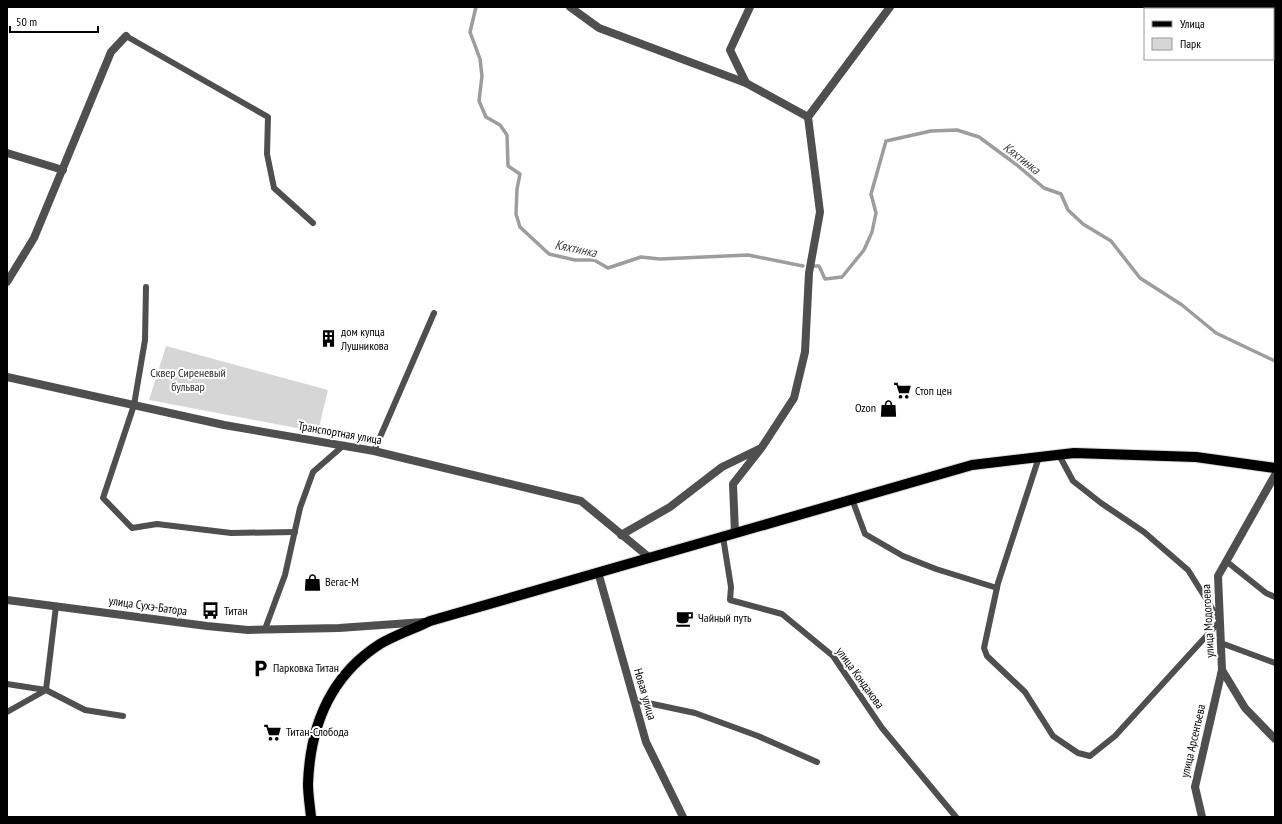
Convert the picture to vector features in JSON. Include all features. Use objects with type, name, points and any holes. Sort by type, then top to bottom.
[{"type":"main road","points":[[311,817],[308,785],[312,750],[319,718],[336,684],[358,661],[381,644],[430,622],[598,572],[972,465],[1074,453],[1196,456],[1275,468]]},
{"type":"street","points":[[570,7],[599,28],[746,83],[808,117]]},
{"type":"street","points":[[746,83],[730,50],[750,7]]},
{"type":"street","points":[[735,533],[732,484],[762,448],[794,398],[805,352],[809,273],[820,212],[808,117],[890,7]]},
{"type":"street","points":[[7,282],[34,238],[111,52],[126,36]]},
{"type":"street","points":[[7,153],[63,170]]},
{"type":"street","name":"Транспортная улица","points":[[7,377],[224,425],[374,450],[581,501],[650,558]]},
{"type":"street","points":[[621,535],[670,507],[722,467],[762,448]]},
{"type":"street","name":"улица Модогоева","points":[[1275,475],[1218,576],[1222,670],[1245,708],[1275,739]]},
{"type":"street","name":"Новая улица","points":[[598,572],[646,742],[683,817]]},
{"type":"street","name":"улица Сухэ-Батора","points":[[7,600],[207,626],[265,629],[339,628],[430,622]]},
{"type":"street","name":"улица Арсентьева","points":[[1202,817],[1195,787],[1222,670]]},
{"type":"lane","points":[[126,36],[268,117],[267,154],[274,188],[313,223]]},
{"type":"lane","points":[[146,287],[145,340],[134,405],[103,498],[132,528],[158,524],[231,533],[295,532]]},
{"type":"lane","points":[[374,450],[434,313]]},
{"type":"lane","points":[[265,629],[286,575],[300,508],[313,472],[344,445]]},
{"type":"lane","points":[[1039,457],[997,588],[984,648],[987,656],[1025,692],[1053,736],[1078,753],[1090,756],[1115,736],[1220,621],[1188,570],[1144,532],[1101,503],[1074,480],[1059,455]]},
{"type":"lane","points":[[852,499],[865,534],[903,556],[936,570],[997,588]]},
{"type":"lane","name":"улица Кондакова","points":[[723,537],[731,587],[730,600],[782,614],[833,656],[882,728],[956,817]]},
{"type":"lane","points":[[1226,561],[1266,592],[1275,597]]},
{"type":"lane","points":[[46,690],[56,606]]},
{"type":"lane","points":[[1221,643],[1275,663]]},
{"type":"lane","points":[[7,684],[46,690],[85,710],[123,716]]},
{"type":"lane","points":[[7,712],[46,690]]},
{"type":"lane","points":[[634,700],[695,713],[758,736],[817,762]]},
{"type":"green space","name":"Сквер Сиреневый бульвар","points":[[166,346],[328,390],[318,432],[149,400]]},
{"type":"waterway","name":"Кяхтинка","points":[[476,7],[470,32],[480,59],[482,76],[479,101],[486,117],[500,125],[507,135],[508,166],[520,174],[517,189],[516,214],[520,227],[549,254],[575,260],[594,260],[608,268],[641,257],[660,259],[748,255],[803,266]]},
{"type":"waterway","name":"Кяхтинка","points":[[811,266],[819,266],[825,279],[842,277],[864,250],[872,232],[876,213],[871,194],[886,141],[931,131],[957,130],[979,137],[1017,165],[1044,188],[1061,194],[1068,210],[1083,224],[1111,241],[1140,278],[1182,305],[1216,333],[1275,361]]},
{"type":"place","name":"дом купца Лушникова","points":[[328,339]]},
{"type":"place","name":"Стоп цен","points":[[902,391]]},
{"type":"place","name":"Ozon","points":[[889,408]]},
{"type":"place","name":"Вегас-М","points":[[312,582]]},
{"type":"place","name":"Титан","points":[[211,611]]},
{"type":"place","name":"Чайный путь","points":[[685,618]]},
{"type":"place","name":"Парковка Титан","points":[[260,668]]},
{"type":"place","name":"Титан-Слобода","points":[[273,732]]}]
